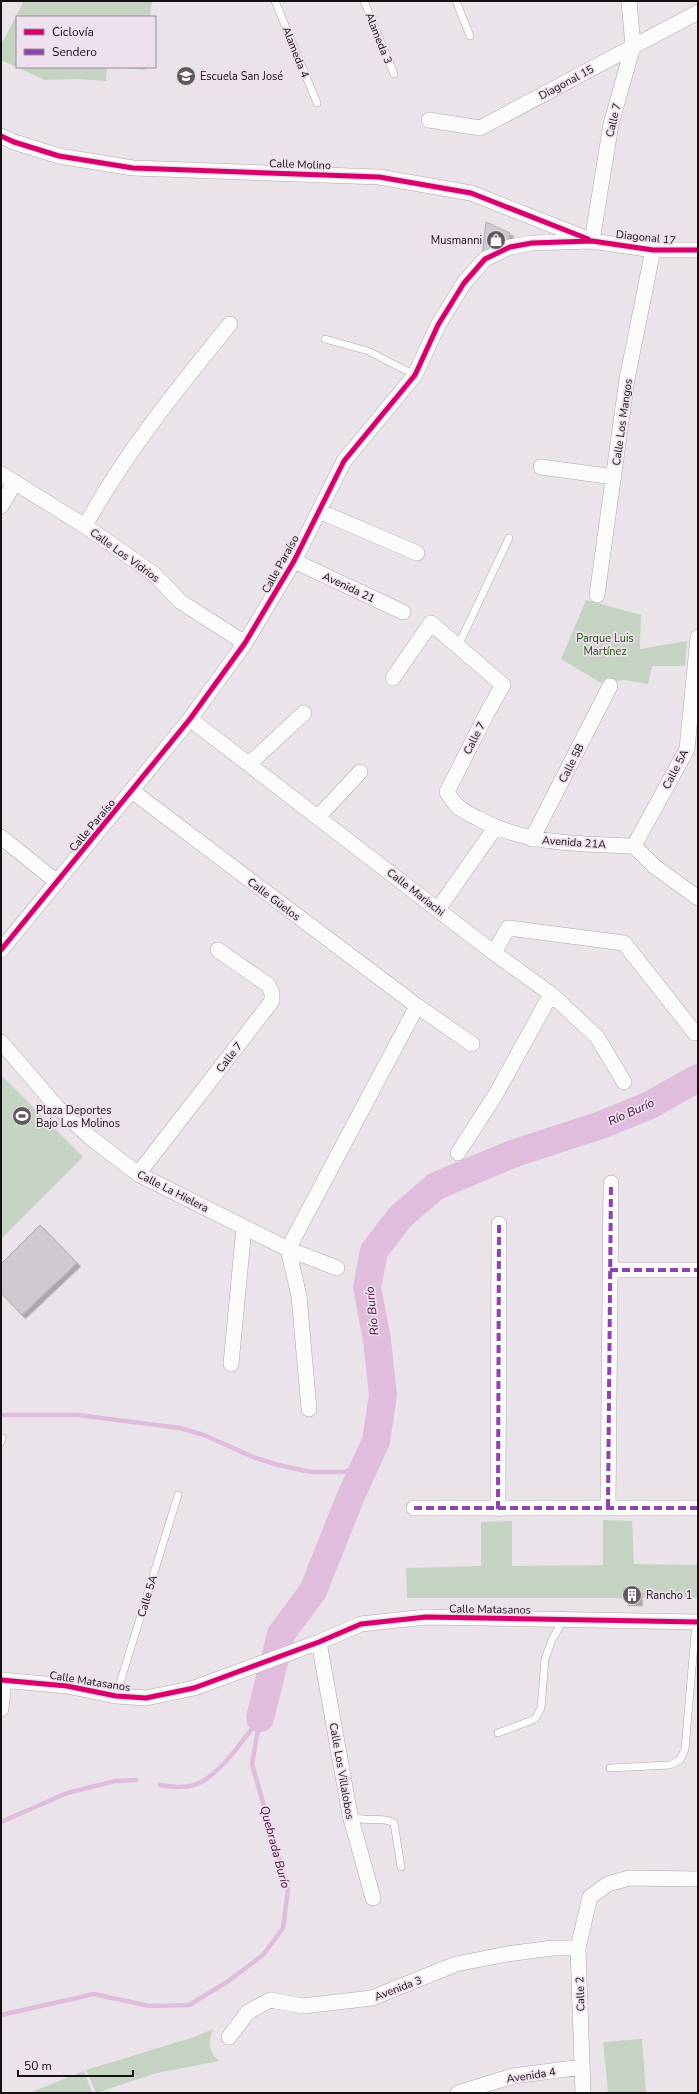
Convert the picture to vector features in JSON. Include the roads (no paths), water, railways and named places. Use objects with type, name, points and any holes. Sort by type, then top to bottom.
[{"type":"street","name":"Calle 7","points":[[592,241],[611,124],[633,46],[629,1]]},
{"type":"street","name":"Diagonal 15","points":[[429,120],[480,128],[698,12]]},
{"type":"street","name":"Calle Molino","points":[[1,136],[14,142],[59,156],[133,168],[378,178],[471,193],[592,241]]},
{"type":"street","name":"Diagonal 17","points":[[592,241],[653,250],[698,250]]},
{"type":"street","name":"Calle Paraíso","points":[[1,950],[190,719],[245,643],[294,561],[344,461],[415,375],[442,319],[464,283],[485,259],[510,247],[532,243],[592,241]]},
{"type":"street","name":"Calle Los Mangos","points":[[597,595],[627,379],[653,250]]},
{"type":"street","points":[[85,526],[98,501],[171,395],[230,324]]},
{"type":"street","points":[[541,468],[614,477]]},
{"type":"street","name":"Calle Los Vidrios","points":[[1,474],[85,526],[154,574],[181,602],[245,643]]},
{"type":"street","points":[[1,506],[14,482]]},
{"type":"street","points":[[319,511],[417,553]]},
{"type":"street","name":"Avenida 21","points":[[294,561],[403,612]]},
{"type":"street","points":[[393,678],[431,623],[458,646]]},
{"type":"street","name":"Calle 5A","points":[[634,846],[687,749],[698,637]]},
{"type":"street","name":"Calle 7","points":[[447,792],[503,685],[458,646]]},
{"type":"street","name":"Calle 5B","points":[[532,839],[610,686]]},
{"type":"street","points":[[249,764],[304,713]]},
{"type":"street","name":"Calle Mariachi","points":[[190,719],[494,953],[551,994],[597,1037],[624,1082]]},
{"type":"street","points":[[318,817],[360,772]]},
{"type":"street","name":"Calle Güelos","points":[[132,791],[416,1006],[472,1044]]},
{"type":"street","name":"Avenida 21A","points":[[447,792],[456,806],[495,828],[532,839],[553,843],[634,846]]},
{"type":"street","points":[[438,909],[495,828]]},
{"type":"street","points":[[1,837],[57,882]]},
{"type":"street","points":[[634,846],[654,866],[698,898]]},
{"type":"street","points":[[494,953],[508,928],[624,943],[695,1033]]},
{"type":"street","name":"Calle 7","points":[[138,1174],[272,1000],[272,993],[268,985],[218,950]]},
{"type":"street","points":[[458,1153],[496,1094],[551,994]]},
{"type":"street","points":[[309,1409],[299,1296],[288,1249],[416,1006]]},
{"type":"street","name":"Calle La Hielera","points":[[1,1042],[57,1107],[91,1138],[138,1174],[288,1249],[337,1268]]},
{"type":"street","points":[[608,1507],[612,1183]]},
{"type":"street","points":[[498,1509],[499,1224]]},
{"type":"street","points":[[231,1364],[244,1227]]},
{"type":"street","points":[[610,1270],[698,1270]]},
{"type":"street","points":[[414,1508],[698,1508]]},
{"type":"street","name":"Calle Matasanos","points":[[3,1680],[67,1686],[116,1696],[146,1698],[194,1688],[319,1642],[362,1624],[426,1617],[697,1622]]},
{"type":"street","name":"Calle Los Villalobos","points":[[319,1642],[350,1815],[373,1898]]},
{"type":"street","points":[[1,1708],[3,1680]]},
{"type":"street","name":"Calle 2","points":[[583,2093],[578,1948],[590,1897],[608,1884],[629,1878],[698,1878]]},
{"type":"street","name":"Avenida 3","points":[[229,2037],[248,2012],[270,2000],[303,2006],[372,1998],[456,1964],[507,1954],[553,1948],[578,1948]]},
{"type":"street","name":"Avenida 4","points":[[458,2093],[513,2076],[582,2067]]},
{"type":"lane","name":"Alameda 4","points":[[275,1],[317,103]]},
{"type":"lane","name":"Alameda 3","points":[[364,1],[394,74]]},
{"type":"lane","points":[[456,1],[470,36]]},
{"type":"lane","points":[[325,339],[368,350],[415,375]]},
{"type":"lane","points":[[458,646],[508,538]]},
{"type":"lane","name":"Calle 5A","points":[[116,1696],[178,1495]]},
{"type":"lane","points":[[498,1733],[535,1719],[542,1708],[545,1659],[552,1640],[563,1620]]},
{"type":"lane","points":[[610,1768],[670,1765],[680,1760],[685,1749],[697,1622]]},
{"type":"lane","points":[[350,1815],[361,1820],[389,1820],[394,1823],[402,1867]]},
{"type":"waterway","name":"Río Burío","points":[[260,1718],[281,1634],[313,1591],[350,1498],[376,1441],[383,1395],[377,1340],[367,1287],[374,1251],[400,1217],[436,1186],[515,1153],[601,1125],[650,1105],[698,1078]]},
{"type":"waterway","points":[[1,1415],[78,1415],[180,1428],[204,1435],[253,1457],[278,1465],[311,1472],[345,1472],[367,1461]]},
{"type":"waterway","name":"Quebrada Burío","points":[[1,2015],[94,1994],[149,2006],[189,2005],[227,1982],[263,1955],[283,1928],[288,1890],[252,1764],[260,1718]]},
{"type":"waterway","points":[[160,1785],[186,1787],[203,1781],[212,1775],[230,1757],[259,1719]]},
{"type":"waterway","points":[[1,1822],[67,1793],[115,1781],[136,1780]]},
{"type":"place","name":"Escuela San José","points":[[186,76]]},
{"type":"place","name":"Musmanni","points":[[496,240]]},
{"type":"place","name":"Plaza Deportes Bajo Los Molinos","points":[[22,1116]]},
{"type":"place","name":"Rancho 1","points":[[632,1595]]},
{"type":"park label","name":"Parque Luis Martínez","points":[[605,644]]}]
